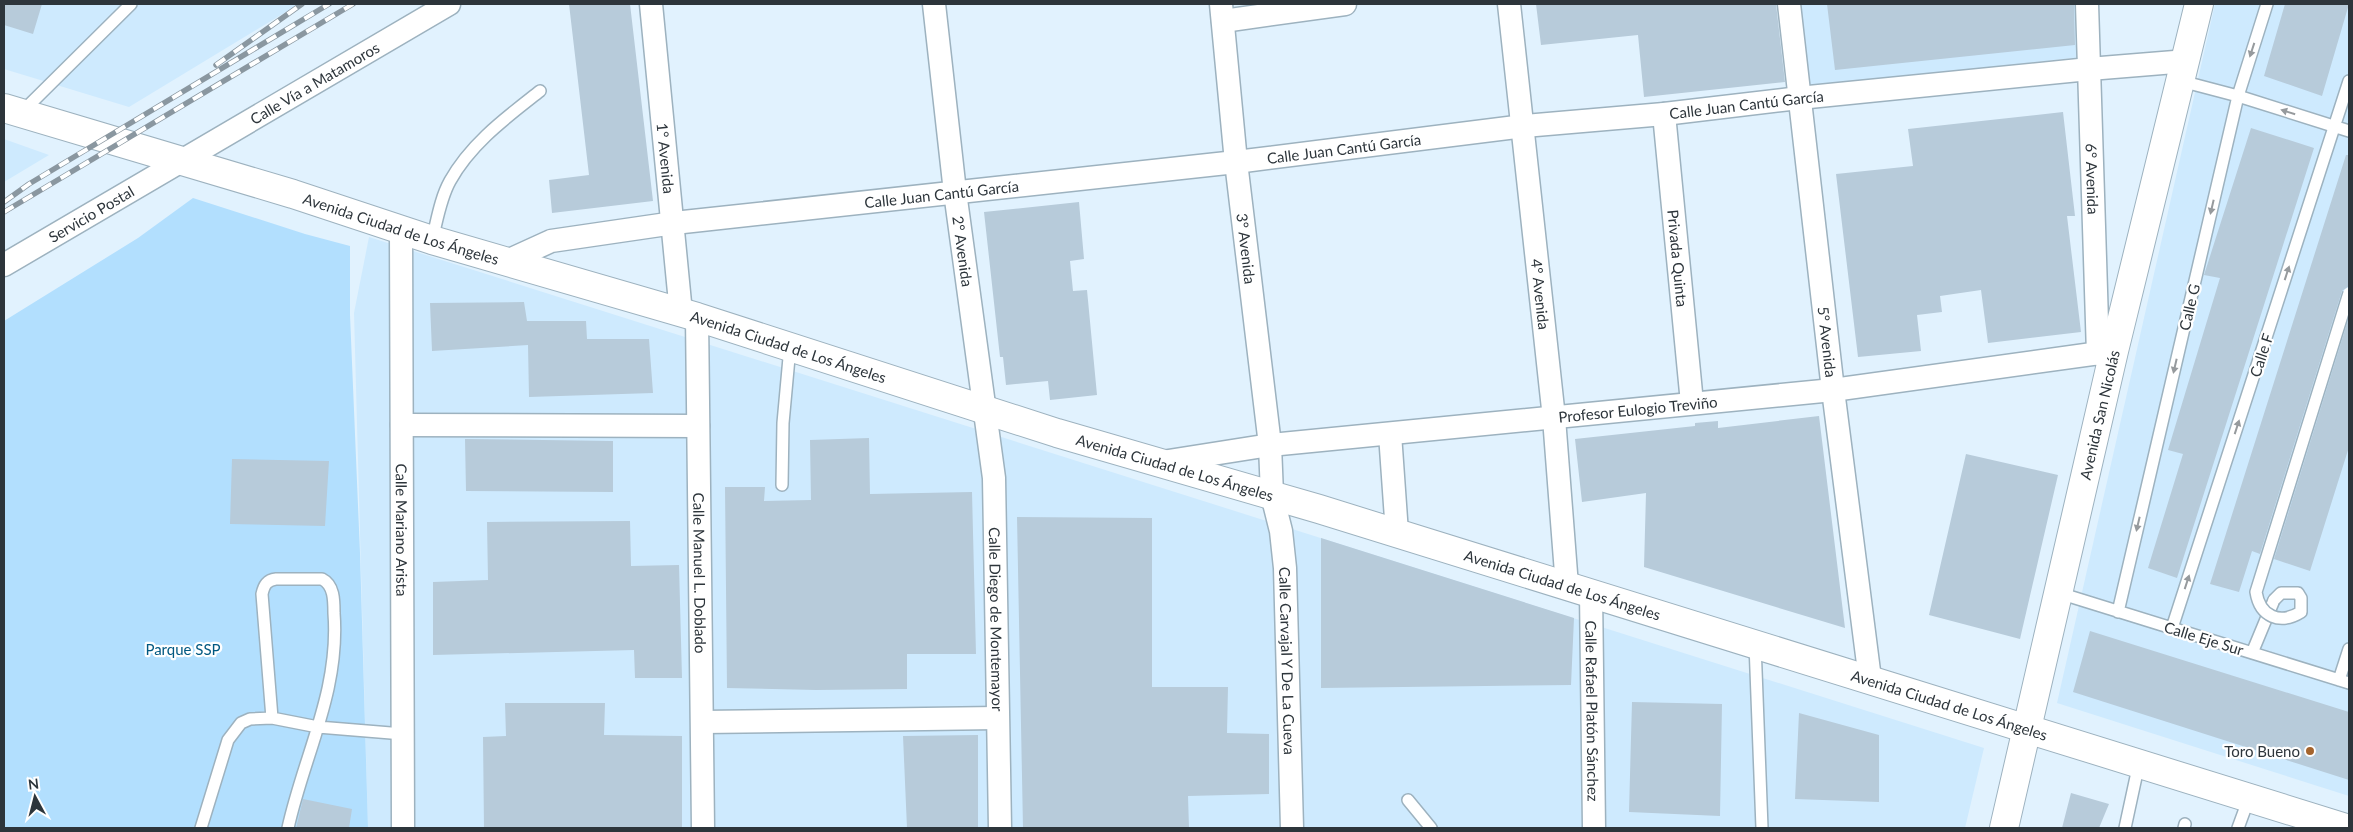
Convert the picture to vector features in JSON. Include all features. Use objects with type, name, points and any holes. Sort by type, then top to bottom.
[{"type":"street","name":"Calle Vía a Matamoros","points":[[178,162],[450,4]]},
{"type":"street","name":"1° Avenida","points":[[651,4],[674,223],[689,315]]},
{"type":"street","name":"2° Avenida","points":[[934,4],[955,192],[984,409]]},
{"type":"street","points":[[1222,12],[1345,4]]},
{"type":"street","name":"4° Avenida","points":[[1510,4],[1554,418],[1579,590]]},
{"type":"street","name":"5° Avenida","points":[[1789,4],[1798,98],[1833,390],[1870,679]]},
{"type":"street","name":"6° Avenida","points":[[2087,4],[2089,69],[2106,353]]},
{"type":"street","name":"Avenida San Nicolás","points":[[2004,828],[2058,593],[2106,353],[2184,71],[2199,4]]},
{"type":"street","name":"3° Avenida","points":[[1222,12],[1236,162],[1270,446],[1272,495]]},
{"type":"street","name":"Calle Juan Cantú García","points":[[505,262],[551,241],[674,223],[1236,162],[1524,126],[1664,114],[1798,98],[2089,69],[2184,71]]},
{"type":"street","name":"Avenida Ciudad de Los Ángeles","points":[[12,110],[178,162],[293,194],[432,240],[689,315],[1057,433],[1272,495],[2346,828]]},
{"type":"street","name":"Privada Quinta","points":[[1664,114],[1692,403]]},
{"type":"street","name":"Servicio Postal","points":[[4,265],[178,162]]},
{"type":"street","name":"Calle Mariano Arista","points":[[401,230],[403,828]]},
{"type":"street","name":"Calle Manuel L. Doblado","points":[[689,315],[698,426],[703,828]]},
{"type":"street","name":"Profesor Eulogio Treviño","points":[[1162,462],[1270,446],[1833,390],[2106,353]]},
{"type":"street","name":"Calle Diego de Montemayor","points":[[984,409],[994,478],[1000,828]]},
{"type":"street","points":[[402,425],[698,426]]},
{"type":"street","points":[[1390,434],[1397,534]]},
{"type":"street","name":"Calle Carvajal Y De La Cueva","points":[[1272,495],[1281,531],[1285,568],[1292,828]]},
{"type":"street","name":"Calle Rafael Platón Sánchez","points":[[1579,590],[1594,828]]},
{"type":"street","points":[[703,722],[997,718]]},
{"type":"lane","points":[[12,110],[131,4]]},
{"type":"lane","name":"Calle G","points":[[2118,612],[2238,96],[2268,4]]},
{"type":"lane","name":"Calle Juan Cantú García","points":[[2184,71],[2238,96],[2349,131]]},
{"type":"lane","name":"Calle F","points":[[2172,628],[2349,81]]},
{"type":"lane","points":[[432,240],[441,204],[450,182],[466,157],[499,124],[540,91]]},
{"type":"lane","points":[[2252,653],[2274,600],[2281,593],[2298,593],[2301,598],[2301,612],[2293,617],[2267,615],[2261,609],[2256,592],[2349,293]]},
{"type":"lane","points":[[782,486],[783,423],[790,347]]},
{"type":"lane","points":[[272,718],[263,588],[270,580],[276,579],[322,579],[330,586],[333,595],[336,634],[332,673],[288,828]]},
{"type":"lane","name":"Calle Eje Sur","points":[[2058,593],[2344,682]]},
{"type":"lane","points":[[1755,644],[1762,828]]},
{"type":"lane","points":[[2344,682],[2349,649]]},
{"type":"lane","points":[[201,828],[216,774],[233,730],[241,723],[250,719],[272,718],[318,727],[403,734]]},
{"type":"lane","points":[[2125,828],[2138,763]]},
{"type":"lane","points":[[2238,828],[2249,798]]},
{"type":"lane","points":[[1408,800],[1431,828]]},
{"type":"shaded area","points":[[4,4],[299,4],[129,107],[4,69]]},
{"type":"shaded area","points":[[1801,4],[2079,4],[2082,57],[1810,87]]},
{"type":"shaded area","points":[[2215,4],[2349,4],[2349,796],[2057,703]]},
{"type":"shaded area","points":[[4,139],[49,155],[4,182]]},
{"type":"shaded area","points":[[369,237],[1984,748],[1965,828],[368,828],[354,313]]},
{"type":"green space","name":"Parque SSP","points":[[193,198],[305,234],[350,246],[350,315],[360,553],[368,828],[4,828],[4,321],[138,238]]},
{"type":"building","points":[[4,4],[42,4],[33,34],[4,25]]},
{"type":"building","points":[[569,4],[630,4],[653,201],[552,213],[549,180],[589,175]]},
{"type":"building","points":[[1536,4],[1776,4],[1785,82],[1644,97],[1638,35],[1541,45]]},
{"type":"building","points":[[1827,4],[2074,4],[2075,45],[1835,70]]},
{"type":"building","points":[[2285,4],[2349,4],[2322,96],[2264,76]]},
{"type":"building","points":[[2063,112],[2075,216],[2067,216],[2081,332],[1988,343],[1981,290],[1940,296],[1942,312],[1917,315],[1921,351],[1858,357],[1836,174],[1913,166],[1908,129]]},
{"type":"building","points":[[2251,128],[2314,148],[2177,578],[2148,568],[2183,454],[2168,450],[2220,278],[2204,275]]},
{"type":"building","points":[[2346,155],[2349,155],[2349,286],[2342,291],[2260,554],[2252,551],[2239,592],[2210,584]]},
{"type":"building","points":[[1079,202],[1084,259],[1070,261],[1073,291],[1087,290],[1097,395],[1050,400],[1048,381],[1006,385],[1003,357],[1000,357],[984,212]]},
{"type":"building","points":[[524,302],[527,321],[586,321],[587,339],[649,339],[653,393],[529,397],[528,345],[432,351],[430,303]]},
{"type":"building","points":[[2349,317],[2349,447],[2310,571],[2274,559]]},
{"type":"building","points":[[1819,416],[1845,628],[1644,567],[1646,493],[1582,502],[1575,439],[1695,426],[1695,423],[1718,421],[1718,428]]},
{"type":"building","points":[[869,438],[870,494],[972,492],[976,654],[907,654],[907,689],[816,690],[727,688],[725,487],[765,487],[764,501],[811,500],[810,440]]},
{"type":"building","points":[[465,439],[613,441],[613,492],[466,491]]},
{"type":"building","points":[[1966,454],[2058,475],[2020,639],[1929,615]]},
{"type":"building","points":[[232,459],[329,461],[325,526],[230,524]]},
{"type":"building","points":[[1017,517],[1152,518],[1152,687],[1228,687],[1227,733],[1269,734],[1269,794],[1188,796],[1189,828],[1023,828]]},
{"type":"building","points":[[630,521],[631,566],[679,565],[682,678],[635,678],[634,650],[433,655],[433,582],[488,580],[487,522]]},
{"type":"building","points":[[1321,538],[1574,618],[1571,685],[1321,688]]},
{"type":"building","points":[[2090,631],[2349,712],[2349,780],[2073,692]]},
{"type":"building","points":[[1632,702],[1722,704],[1720,816],[1629,812]]},
{"type":"building","points":[[505,703],[605,703],[604,735],[682,736],[682,828],[484,828],[483,737],[506,736]]},
{"type":"building","points":[[1799,713],[1879,735],[1879,802],[1795,799]]},
{"type":"building","points":[[978,735],[978,828],[907,828],[903,736]]},
{"type":"building","points":[[2071,793],[2109,804],[2099,828],[2062,828]]},
{"type":"building","points":[[303,799],[352,809],[349,828],[296,828]]},
{"type":"railway","points":[[216,65],[302,4]]},
{"type":"railway","points":[[4,202],[29,184],[329,4]]},
{"type":"railway","points":[[4,212],[353,4]]},
{"type":"place","name":"Toro Bueno","points":[[2310,751]]}]
